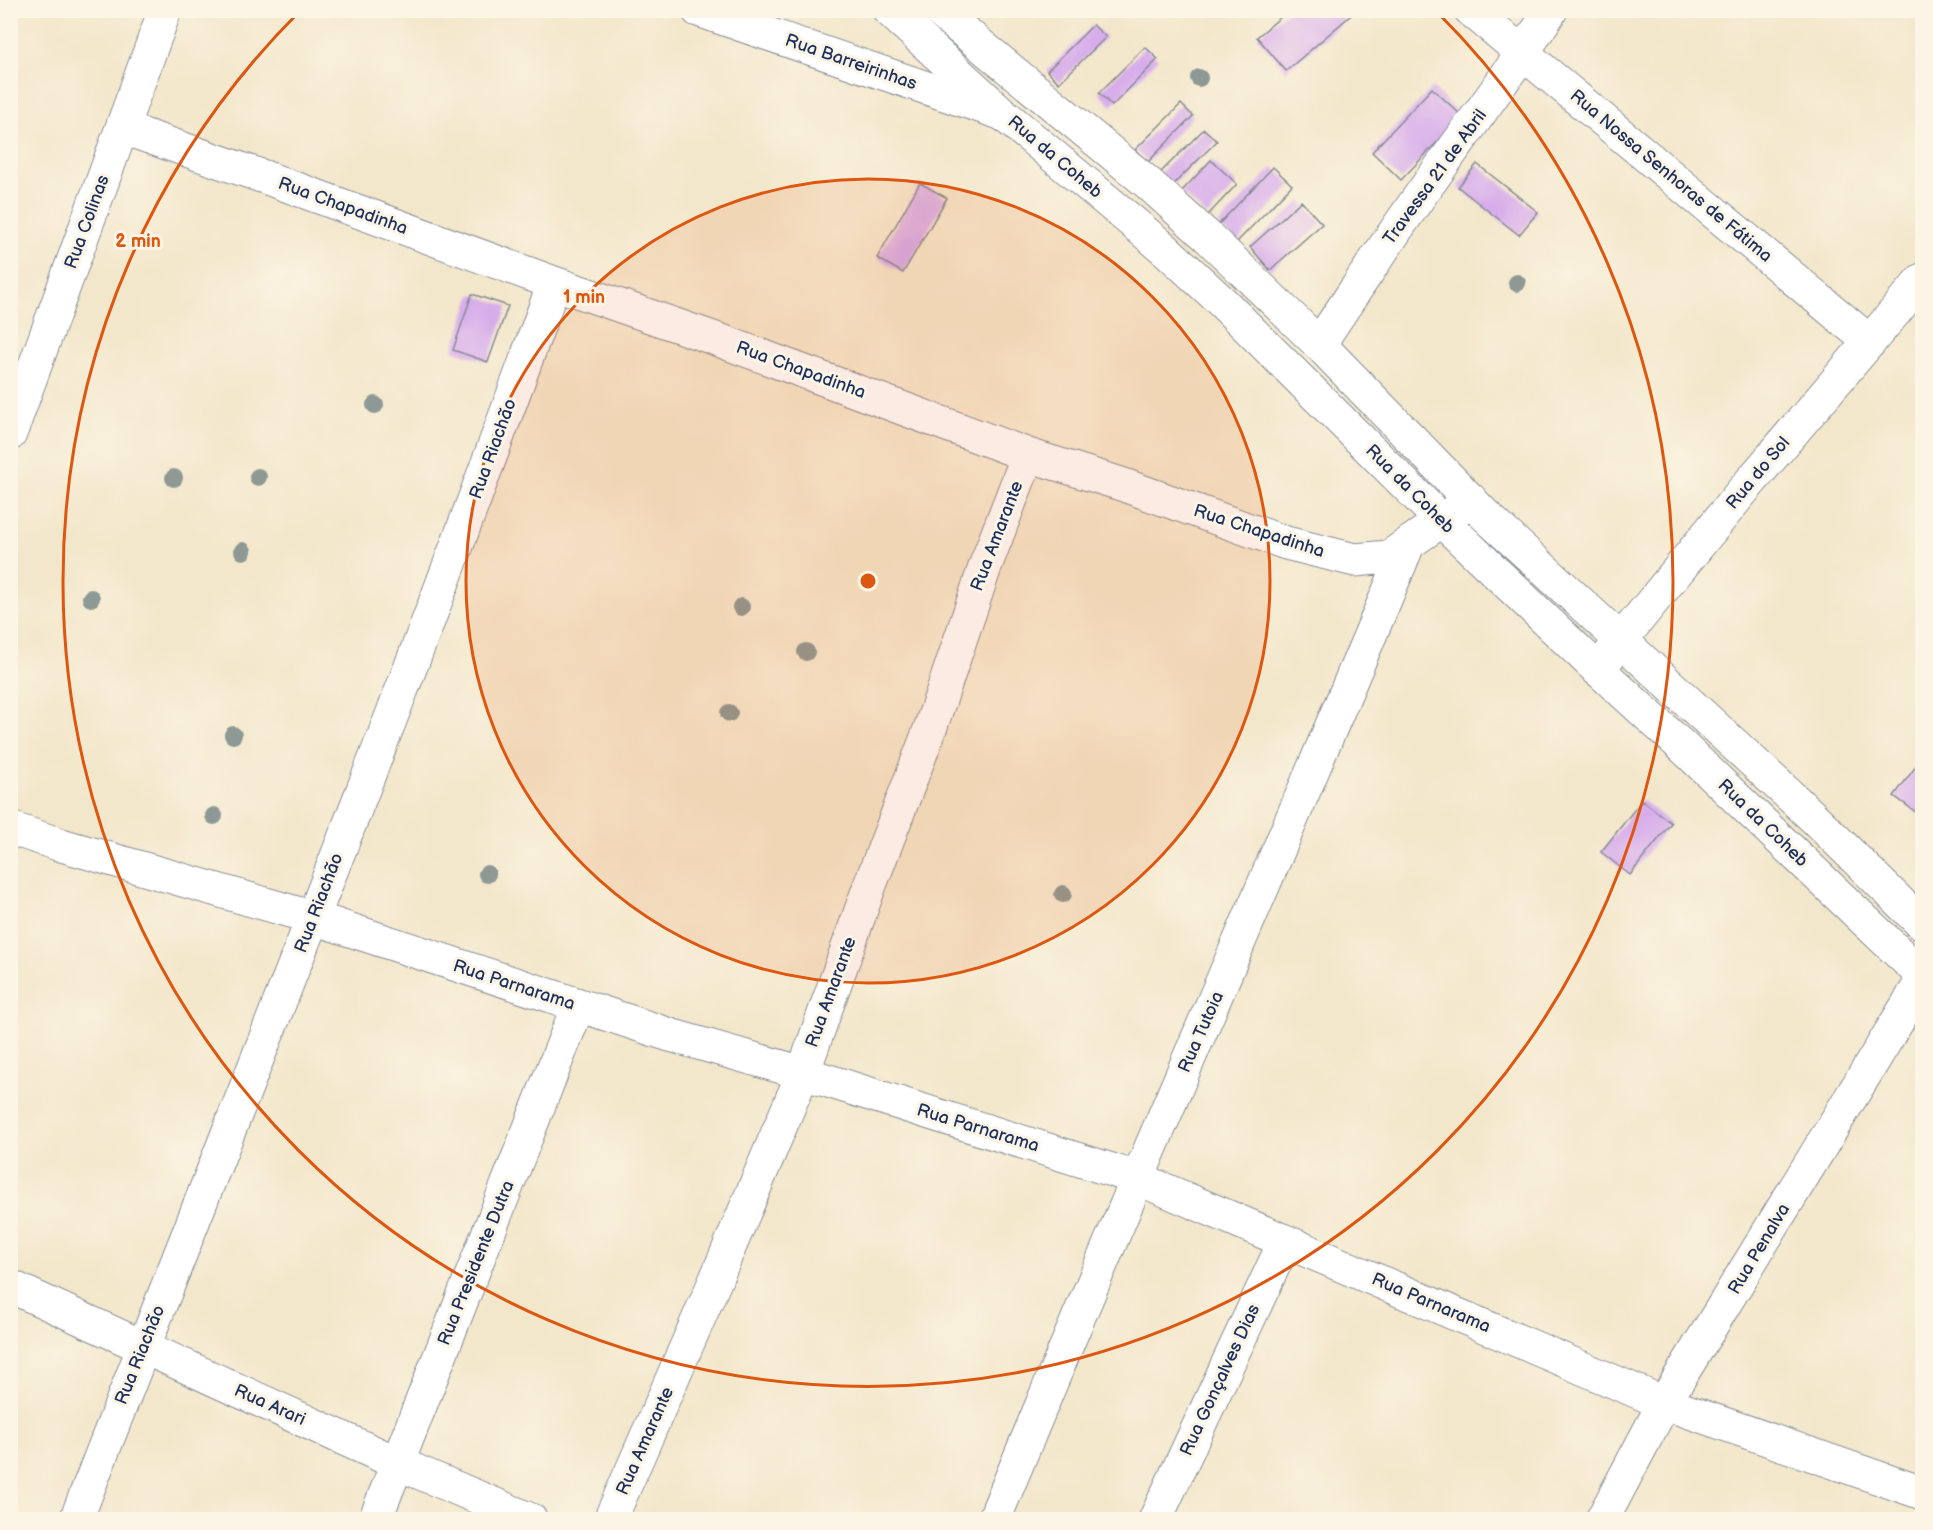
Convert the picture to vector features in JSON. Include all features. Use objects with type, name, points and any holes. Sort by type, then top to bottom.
[{"type":"street","name":"Rua Colinas","points":[[10,434],[17,392],[123,128],[165,10]]},
{"type":"street","name":"Rua Barreirinhas","points":[[698,10],[1003,114]]},
{"type":"street","name":"Rua da Coheb","points":[[889,10],[1003,114],[1166,250],[1441,520],[1923,975]]},
{"type":"street","name":"Rua da Coheb","points":[[938,10],[1148,183],[1209,238],[1319,344],[1471,500],[1812,816],[1923,924]]},
{"type":"street","name":"Rua Nossa Senhoras de Fátima","points":[[1471,10],[1870,342]]},
{"type":"street","name":"Travessa 21 de Abril","points":[[1319,344],[1409,211],[1523,54],[1551,10]]},
{"type":"street","name":"Rua Chapadinha","points":[[123,128],[716,339],[1028,455],[1121,484],[1286,543],[1355,560],[1389,557],[1471,500]]},
{"type":"street","name":"Rua do Sol","points":[[1598,670],[1741,493],[1923,280]]},
{"type":"street","name":"Rua Riachão","points":[[76,1520],[314,918],[484,475],[554,283]]},
{"type":"street","name":"Rua Amarante","points":[[610,1520],[716,1279],[802,1073],[870,885],[929,732],[986,564],[1028,455]]},
{"type":"street","name":"Rua Tutoia","points":[[994,1520],[1137,1178],[1325,744],[1408,545]]},
{"type":"street","name":"Rua Parnarama","points":[[10,828],[314,918],[578,1006],[802,1073],[1137,1178],[1664,1403],[1923,1493]]},
{"type":"street","name":"Rua Penalva","points":[[1602,1520],[1664,1403],[1923,981]]},
{"type":"street","name":"Rua Presidente Dutra","points":[[375,1520],[578,1006]]},
{"type":"street","name":"Rua Gonçalves Dias","points":[[1155,1520],[1285,1241]]},
{"type":"street","name":"Rua Arari","points":[[10,1286],[397,1463],[531,1520]]},
{"type":"building","points":[[1289,10],[1357,10],[1286,71],[1257,37]]},
{"type":"building","points":[[1093,25],[1106,37],[1059,83],[1047,71]]},
{"type":"building","points":[[1145,47],[1158,59],[1112,106],[1099,93]]},
{"type":"building","points":[[1432,88],[1462,116],[1401,180],[1372,152]]},
{"type":"building","points":[[1181,104],[1193,116],[1148,162],[1135,150]]},
{"type":"building","points":[[1204,129],[1217,141],[1171,187],[1158,175]]},
{"type":"building","points":[[1211,160],[1237,184],[1207,216],[1181,192]]},
{"type":"building","points":[[1477,164],[1538,212],[1519,235],[1458,187]]},
{"type":"building","points":[[1273,167],[1292,185],[1237,242],[1218,225]]},
{"type":"building","points":[[920,183],[947,198],[903,273],[877,258]]},
{"type":"building","points":[[1301,201],[1322,224],[1270,270],[1250,247]]},
{"type":"building","points":[[472,294],[508,306],[488,362],[453,350]]},
{"type":"building","points":[[1922,758],[1922,812],[1920,815],[1894,796]]},
{"type":"building","points":[[1642,800],[1671,823],[1630,875],[1601,852]]}]
